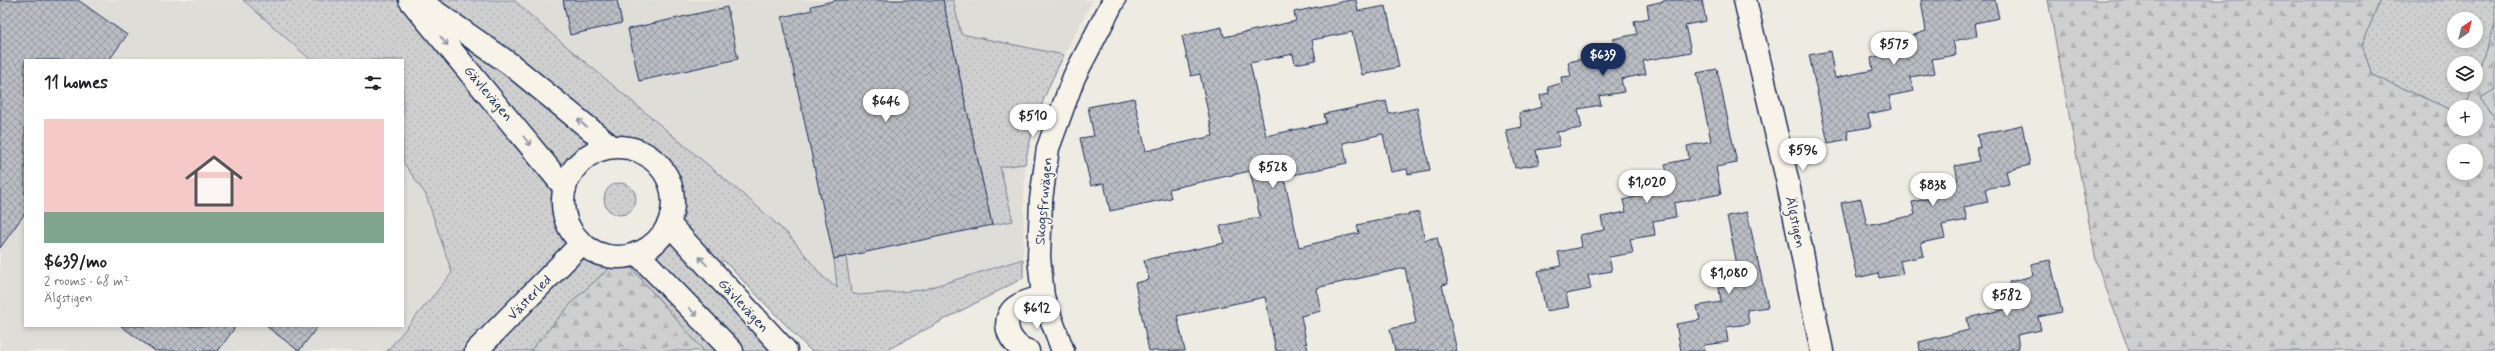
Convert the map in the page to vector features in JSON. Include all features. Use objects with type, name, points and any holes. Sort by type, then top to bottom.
[{"type":"main road","name":"Gävlevägen","points":[[410,0],[565,188]]},
{"type":"main road","name":"Gävlevägen","points":[[420,0],[510,64],[612,147]]},
{"type":"main road","name":"Skogsfruvägen","points":[[1064,351],[1043,297],[1039,257],[1041,200],[1048,148],[1074,77],[1114,0]]},
{"type":"main road","name":"Älgstigen","points":[[1745,0],[1787,180],[1822,351]]},
{"type":"main road","points":[[612,147],[634,149],[652,158],[663,170],[671,187],[673,206],[669,224],[661,236],[650,246],[637,253],[622,257],[608,256],[594,251],[582,243],[572,232],[566,217],[563,202],[565,188],[572,172],[582,161],[598,150],[612,147]]},
{"type":"main road","name":"Gävlevägen","points":[[669,224],[786,351]]},
{"type":"main road","name":"Västerled","points":[[476,351],[582,243]]},
{"type":"main road","points":[[637,253],[732,351]]},
{"type":"main road","points":[[1028,351],[1019,348],[1009,337],[1007,325],[1009,315],[1018,305],[1043,297]]},
{"type":"shaded area","points":[[0,0],[243,0],[310,59],[24,59],[24,327],[404,327],[404,163],[426,195],[452,273],[387,351],[0,351]]},
{"type":"shaded area","points":[[514,0],[1093,0],[1045,92],[1034,126],[1025,164],[1023,259],[922,290],[859,295],[838,289],[822,276],[790,236],[541,25]]},
{"type":"green space","points":[[243,0],[514,0],[541,25],[752,202],[790,236],[822,276],[837,288],[834,259],[846,257],[851,293],[859,295],[922,290],[1023,259],[1023,278],[885,351],[811,351],[723,260],[712,270],[786,351],[704,351],[622,257],[576,298],[530,351],[387,351],[452,273],[426,195],[404,163],[404,59],[310,59]],"holes":[[[612,147],[628,148],[644,153],[653,159],[661,168],[670,188],[672,200],[669,222],[659,239],[643,250],[618,257],[596,253],[579,239],[568,220],[565,198],[570,177],[585,159]]]},
{"type":"green space","points":[[943,0],[953,0],[961,34],[1064,55],[1040,108],[1025,164],[1000,167],[1013,221],[992,225]]},
{"type":"green space","points":[[2048,0],[2380,0],[2362,45],[2372,75],[2447,108],[2447,136],[2483,136],[2483,101],[2495,120],[2495,351],[2129,351],[2096,261]]},
{"type":"green space","points":[[2380,0],[2495,0],[2495,24],[2483,57],[2483,56],[2447,56],[2447,92],[2471,92],[2468,100],[2447,100],[2447,108],[2372,75],[2362,45]]},
{"type":"green space","points":[[2495,24],[2495,89],[2481,98],[2482,100],[2468,100],[2471,92],[2483,92],[2483,57]]},
{"type":"green space","points":[[2495,89],[2495,120],[2483,100],[2481,98]]},
{"type":"green space","points":[[617,183],[623,183],[633,190],[636,199],[635,205],[629,212],[623,215],[617,215],[607,208],[604,202],[604,196],[611,186]]},
{"type":"green space","points":[[622,257],[704,351],[530,351],[576,298]]},
{"type":"building","points":[[0,0],[78,0],[127,35],[110,59],[24,59],[24,214],[0,248]]},
{"type":"building","points":[[563,0],[617,0],[622,23],[570,35]]},
{"type":"building","points":[[838,0],[943,0],[992,225],[834,259],[782,17],[812,10],[811,6]]},
{"type":"building","points":[[1356,0],[1358,11],[1386,6],[1399,67],[1362,75],[1352,32],[1312,40],[1316,60],[1295,64],[1293,54],[1250,63],[1266,136],[1326,123],[1324,114],[1386,101],[1389,114],[1417,108],[1430,170],[1408,174],[1407,169],[1391,172],[1383,134],[1343,143],[1347,163],[1284,177],[1299,247],[1359,233],[1357,225],[1419,212],[1425,240],[1437,237],[1448,284],[1442,285],[1457,351],[1395,351],[1390,329],[1416,323],[1405,268],[1316,288],[1321,311],[1301,316],[1308,351],[1276,351],[1265,297],[1177,316],[1185,351],[1149,351],[1135,283],[1149,280],[1144,260],[1224,243],[1220,226],[1260,217],[1250,171],[1169,189],[1171,198],[1110,211],[1104,183],[1091,186],[1080,138],[1094,136],[1088,107],[1134,98],[1146,151],[1213,136],[1200,74],[1191,76],[1182,36],[1222,27],[1224,37],[1296,21],[1294,12]]},
{"type":"building","points":[[1668,0],[1702,0],[1706,21],[1685,25],[1691,52],[1643,61],[1646,74],[1621,79],[1624,92],[1599,96],[1601,105],[1578,109],[1582,128],[1557,132],[1560,146],[1536,150],[1539,164],[1515,168],[1506,130],[1522,127],[1519,113],[1542,107],[1540,95],[1549,93],[1548,87],[1562,83],[1561,77],[1571,76],[1568,62],[1616,52],[1613,39],[1637,34],[1634,21],[1649,18],[1647,5]]},
{"type":"building","points":[[1921,0],[1995,0],[1999,18],[1975,23],[1977,36],[1953,41],[1956,55],[1932,59],[1935,73],[1910,77],[1914,91],[1889,96],[1892,109],[1868,114],[1871,127],[1847,131],[1849,139],[1828,143],[1809,55],[1830,51],[1835,78],[1873,70],[1871,58],[1882,55],[1879,46],[1926,31]]},
{"type":"building","points":[[727,7],[738,59],[639,81],[628,29]]},
{"type":"building","points":[[1717,69],[1737,163],[1716,167],[1721,194],[1674,203],[1676,217],[1653,221],[1655,235],[1630,239],[1633,253],[1609,257],[1612,271],[1588,275],[1591,289],[1566,294],[1569,307],[1546,311],[1538,271],[1561,266],[1558,252],[1582,247],[1580,235],[1604,230],[1601,217],[1626,212],[1623,200],[1647,194],[1645,182],[1668,177],[1665,164],[1689,159],[1687,146],[1711,141],[1697,73]]},
{"type":"building","points":[[2022,125],[2030,165],[2006,171],[2009,184],[1985,189],[1988,202],[1964,207],[1967,220],[1942,225],[1945,238],[1921,243],[1924,256],[1900,261],[1903,274],[1879,278],[1878,273],[1857,278],[1841,203],[1861,199],[1867,225],[1915,215],[1912,202],[1936,197],[1934,184],[1958,180],[1955,166],[1979,161],[1976,148],[1980,147],[1977,135]]},
{"type":"building","points":[[1747,212],[1768,307],[1747,310],[1749,324],[1726,327],[1728,342],[1704,345],[1705,351],[1681,351],[1676,324],[1700,320],[1697,306],[1721,302],[1719,288],[1741,284],[1727,216]]},
{"type":"building","points":[[2050,260],[2062,312],[2038,317],[2041,330],[2017,335],[2019,348],[2004,351],[1920,351],[1919,342],[1969,330],[1967,318],[2011,308],[2008,295],[2012,294],[2009,282],[2033,276],[2031,264]]},
{"type":"building","points":[[122,327],[235,327],[218,351],[155,351]]},
{"type":"building","points":[[267,327],[317,327],[299,351]]}]
